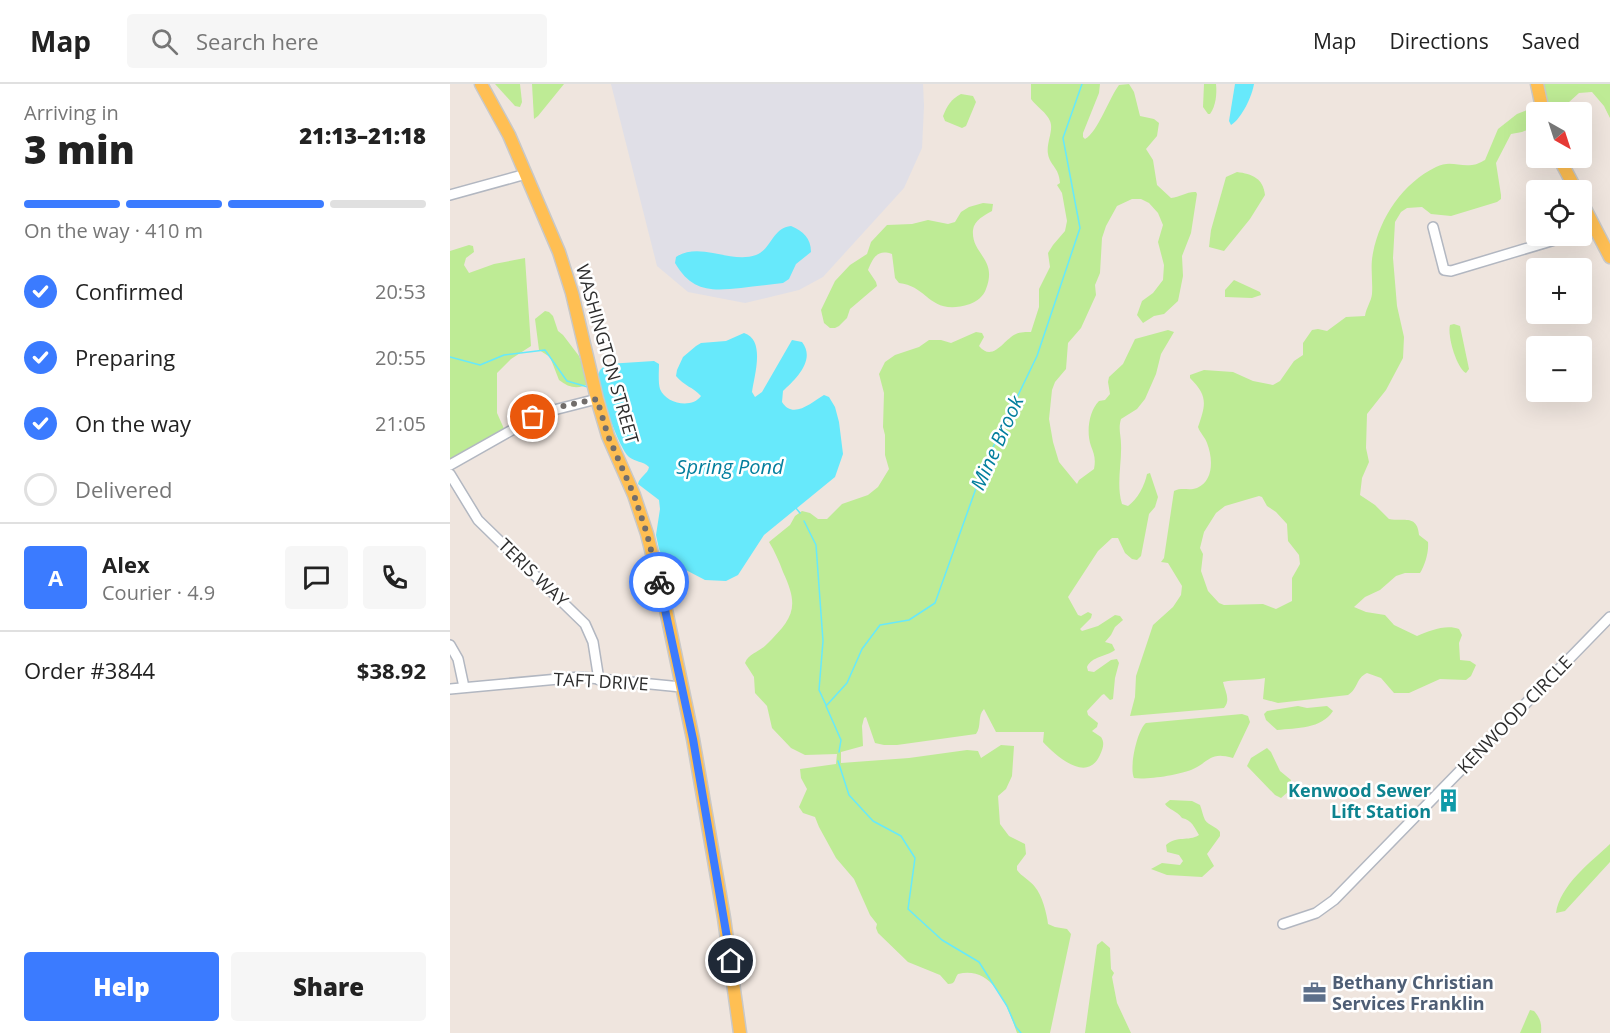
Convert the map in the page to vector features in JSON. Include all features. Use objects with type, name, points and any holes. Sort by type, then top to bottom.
[{"type":"main road","name":"WASHINGTON STREET","points":[[481,84],[505,126],[549,225],[569,282],[608,436],[634,495],[647,534],[665,605],[693,739],[724,918],[740,1033]]},
{"type":"main road","points":[[1537,84],[1541,102]]},
{"type":"main road","points":[[1592,223],[1610,257]]},
{"type":"street","points":[[450,195],[526,174]]},
{"type":"street","points":[[1433,227],[1444,270],[1451,271],[1535,246]]},
{"type":"street","points":[[450,465],[533,417],[559,407],[597,399]]},
{"type":"street","name":"TERIS WAY","points":[[450,474],[478,520],[585,624],[593,642],[599,680]]},
{"type":"street","name":"KENWOOD CIRCLE","points":[[1283,924],[1327,907],[1610,617]]},
{"type":"street","points":[[450,645],[458,659],[464,687]]},
{"type":"street","name":"TAFT DRIVE","points":[[450,689],[580,677],[681,687]]},
{"type":"shaded area","points":[[611,84],[923,84],[922,148],[904,188],[823,277],[799,290],[745,303],[688,292],[657,266]]},
{"type":"green space","points":[[495,84],[520,84],[522,102],[520,107],[515,106]]},
{"type":"green space","points":[[532,84],[564,84],[534,119]]},
{"type":"green space","points":[[1031,84],[1100,84],[1099,93],[1083,133],[1085,139],[1099,122],[1119,85],[1129,84],[1134,92],[1140,116],[1154,119],[1159,123],[1157,136],[1146,149],[1153,160],[1157,185],[1171,198],[1190,192],[1197,194],[1191,233],[1182,256],[1183,276],[1178,301],[1164,314],[1154,316],[1143,323],[1137,315],[1142,301],[1153,293],[1163,280],[1164,265],[1158,242],[1163,225],[1158,213],[1149,203],[1141,199],[1132,199],[1117,206],[1102,238],[1100,273],[1095,285],[1096,295],[1081,328],[1068,343],[1066,369],[1055,382],[1052,390],[1049,419],[1053,442],[1059,462],[1077,484],[1094,469],[1095,462],[1089,440],[1089,422],[1099,401],[1105,400],[1110,394],[1109,377],[1123,364],[1135,339],[1168,330],[1174,332],[1161,354],[1156,374],[1145,399],[1137,409],[1121,419],[1120,423],[1119,489],[1122,504],[1128,506],[1134,500],[1147,474],[1150,473],[1158,497],[1155,507],[1149,514],[1141,556],[1137,560],[1132,559],[1125,553],[1118,538],[1112,538],[1098,551],[1068,597],[1078,615],[1081,616],[1088,612],[1092,614],[1080,629],[1082,631],[1098,626],[1115,615],[1120,616],[1123,620],[1105,642],[1112,644],[1115,650],[1092,661],[1087,667],[1088,671],[1094,672],[1111,660],[1117,659],[1119,663],[1113,699],[1110,700],[1104,694],[1087,711],[1088,715],[1098,723],[1092,731],[1101,737],[1103,748],[1094,763],[1087,767],[1072,765],[1043,742],[1044,732],[996,732],[984,709],[976,734],[897,745],[875,743],[866,717],[862,726],[863,746],[841,752],[841,763],[909,758],[967,750],[978,751],[981,758],[1001,745],[1014,746],[1012,776],[1006,789],[998,796],[1000,824],[1009,836],[1025,844],[1026,854],[1017,866],[1017,870],[1038,890],[1048,924],[1067,929],[1071,934],[1050,1033],[1017,1033],[1004,1001],[990,982],[971,973],[958,974],[954,982],[948,984],[940,975],[908,962],[878,933],[877,924],[870,915],[854,879],[836,858],[815,817],[803,813],[799,807],[807,789],[801,778],[800,769],[836,764],[837,754],[805,755],[791,748],[772,728],[767,706],[755,693],[754,677],[745,663],[775,636],[788,620],[791,612],[792,604],[788,584],[769,542],[790,525],[795,516],[802,511],[818,519],[827,519],[842,504],[868,495],[878,487],[889,469],[885,455],[883,427],[884,393],[879,374],[885,362],[929,340],[951,343],[976,332],[982,333],[984,337],[979,346],[989,352],[994,351],[1016,334],[1031,332],[1039,307],[1039,289],[1050,267],[1048,253],[1065,231],[1067,221],[1062,193],[1057,185],[1060,183],[1059,178],[1048,154],[1050,121],[1031,99]]},
{"type":"green space","points":[[1204,84],[1216,84],[1216,99],[1210,114],[1203,107]]},
{"type":"green space","points":[[1543,84],[1610,84],[1610,118],[1604,106],[1592,92],[1579,93],[1569,102],[1547,102]]},
{"type":"green space","points":[[961,94],[973,96],[976,102],[966,126],[962,128],[945,121],[943,116],[950,103]]},
{"type":"green space","points":[[1526,110],[1526,130],[1511,134],[1496,163],[1501,199],[1451,216],[1431,214],[1422,207],[1407,208],[1401,212],[1395,222],[1393,258],[1397,306],[1404,337],[1403,358],[1386,390],[1367,414],[1366,448],[1369,462],[1362,478],[1360,495],[1375,505],[1389,519],[1409,520],[1416,524],[1419,535],[1428,542],[1428,546],[1424,566],[1420,573],[1405,573],[1396,576],[1354,607],[1366,612],[1385,615],[1394,625],[1417,636],[1443,628],[1459,629],[1462,635],[1459,643],[1460,660],[1470,661],[1476,665],[1471,676],[1466,680],[1440,679],[1409,693],[1394,693],[1381,678],[1367,673],[1348,695],[1278,703],[1263,699],[1265,678],[1228,681],[1223,682],[1227,699],[1224,708],[1130,716],[1135,697],[1136,676],[1153,625],[1173,607],[1181,595],[1182,586],[1168,563],[1161,562],[1164,558],[1174,491],[1194,489],[1203,485],[1211,468],[1209,449],[1198,427],[1204,406],[1203,395],[1190,375],[1204,370],[1233,372],[1253,381],[1273,385],[1280,381],[1294,361],[1303,355],[1303,343],[1312,330],[1327,331],[1346,317],[1365,316],[1372,294],[1373,253],[1387,214],[1413,182],[1436,167],[1446,164],[1474,165],[1485,160],[1498,129],[1517,114]],"holes":[[[1259,496],[1287,524],[1288,541],[1299,555],[1300,564],[1292,578],[1292,601],[1276,609],[1263,604],[1224,605],[1219,603],[1208,591],[1201,571],[1203,554],[1200,548],[1204,532],[1216,513],[1225,506]]]},
{"type":"green space","points":[[1237,172],[1256,178],[1262,185],[1265,195],[1250,219],[1224,251],[1209,247],[1211,230],[1226,177]]},
{"type":"green space","points":[[983,203],[993,204],[992,211],[975,223],[973,238],[987,263],[989,279],[985,292],[977,300],[956,307],[937,304],[917,289],[899,283],[895,278],[892,254],[883,253],[874,258],[868,270],[877,286],[850,309],[847,318],[839,326],[830,328],[824,323],[821,310],[835,281],[850,265],[867,254],[871,242],[887,225],[912,224],[928,220],[948,224],[955,222],[961,212],[969,207]]},
{"type":"green space","points":[[469,245],[473,246],[474,252],[466,258],[464,265],[469,273],[494,264],[525,258],[531,346],[511,359],[497,373],[497,413],[505,431],[450,460],[450,251]]},
{"type":"green space","points":[[1234,280],[1260,292],[1261,295],[1252,298],[1225,297],[1225,290]]},
{"type":"green space","points":[[545,311],[553,316],[558,331],[579,356],[589,383],[582,387],[566,385],[559,380],[550,357],[539,350],[535,319]]},
{"type":"green space","points":[[1450,325],[1460,326],[1469,369],[1466,373],[1459,365],[1451,344],[1449,330]]},
{"type":"green space","points":[[1298,706],[1307,708],[1327,706],[1333,711],[1328,717],[1315,724],[1277,730],[1266,720],[1264,714],[1267,711]]},
{"type":"green space","points":[[1242,714],[1248,716],[1250,722],[1233,758],[1214,757],[1185,772],[1154,778],[1134,778],[1132,766],[1135,749],[1146,723]]},
{"type":"green space","points":[[1267,748],[1280,771],[1291,780],[1289,791],[1281,798],[1275,795],[1247,766],[1251,758]]},
{"type":"green space","points":[[1170,800],[1192,801],[1200,805],[1205,820],[1220,832],[1220,836],[1207,854],[1214,866],[1202,877],[1167,875],[1151,869],[1162,863],[1180,865],[1183,861],[1179,855],[1167,852],[1166,845],[1174,840],[1199,835],[1190,822],[1165,804]]},
{"type":"green space","points":[[1610,844],[1610,862],[1565,911],[1556,913],[1563,893],[1570,884]]},
{"type":"green space","points":[[1102,941],[1110,948],[1117,1003],[1131,1033],[1085,1033],[1097,945]]},
{"type":"green space","points":[[1530,1010],[1534,1011],[1539,1018],[1541,1033],[1520,1033]]},
{"type":"water","points":[[1235,84],[1254,84],[1246,106],[1231,125],[1229,121]]},
{"type":"water","points":[[791,226],[806,236],[811,252],[796,264],[789,279],[783,283],[730,289],[703,288],[688,280],[675,263],[676,257],[695,251],[736,257],[756,255],[766,248],[776,234]]},
{"type":"water","name":"Spring Pond","points":[[744,333],[751,337],[757,351],[752,392],[755,397],[762,392],[792,340],[802,342],[806,349],[806,362],[803,369],[783,391],[782,402],[786,407],[797,410],[824,395],[829,397],[835,407],[839,422],[843,454],[835,477],[764,535],[738,575],[726,581],[705,580],[663,558],[656,535],[659,500],[638,484],[649,467],[631,459],[620,443],[597,378],[600,370],[607,364],[654,361],[659,364],[659,386],[663,394],[679,403],[692,402],[701,396],[676,376],[683,357],[701,343],[726,341]]},
{"type":"waterway","name":"Mine Brook","points":[[839,752],[841,740],[826,706],[847,683],[862,649],[880,625],[909,620],[935,603],[984,466],[1037,356],[1080,228],[1063,138],[1082,84]]},
{"type":"waterway","points":[[450,357],[480,365],[504,355],[545,350],[567,381],[588,387]]},
{"type":"waterway","points":[[795,507],[800,513]]},
{"type":"waterway","points":[[804,521],[816,545],[823,641],[819,690],[826,705]]},
{"type":"waterway","name":"Mine Brook","points":[[838,761],[849,795],[873,821],[901,836],[915,858],[908,909],[942,940],[979,962],[1021,1033]]},
{"type":"way so far","points":[[533,417],[559,407],[597,399],[608,436],[634,495],[659,582]]},
{"type":"place","name":"Kenwood Sewer Lift Station","points":[[1449,801]]},
{"type":"place","name":"Bethany Christian Services Franklin","points":[[1314,993]]},
{"type":"route","points":[[659,582],[693,739],[731,961]]}]
